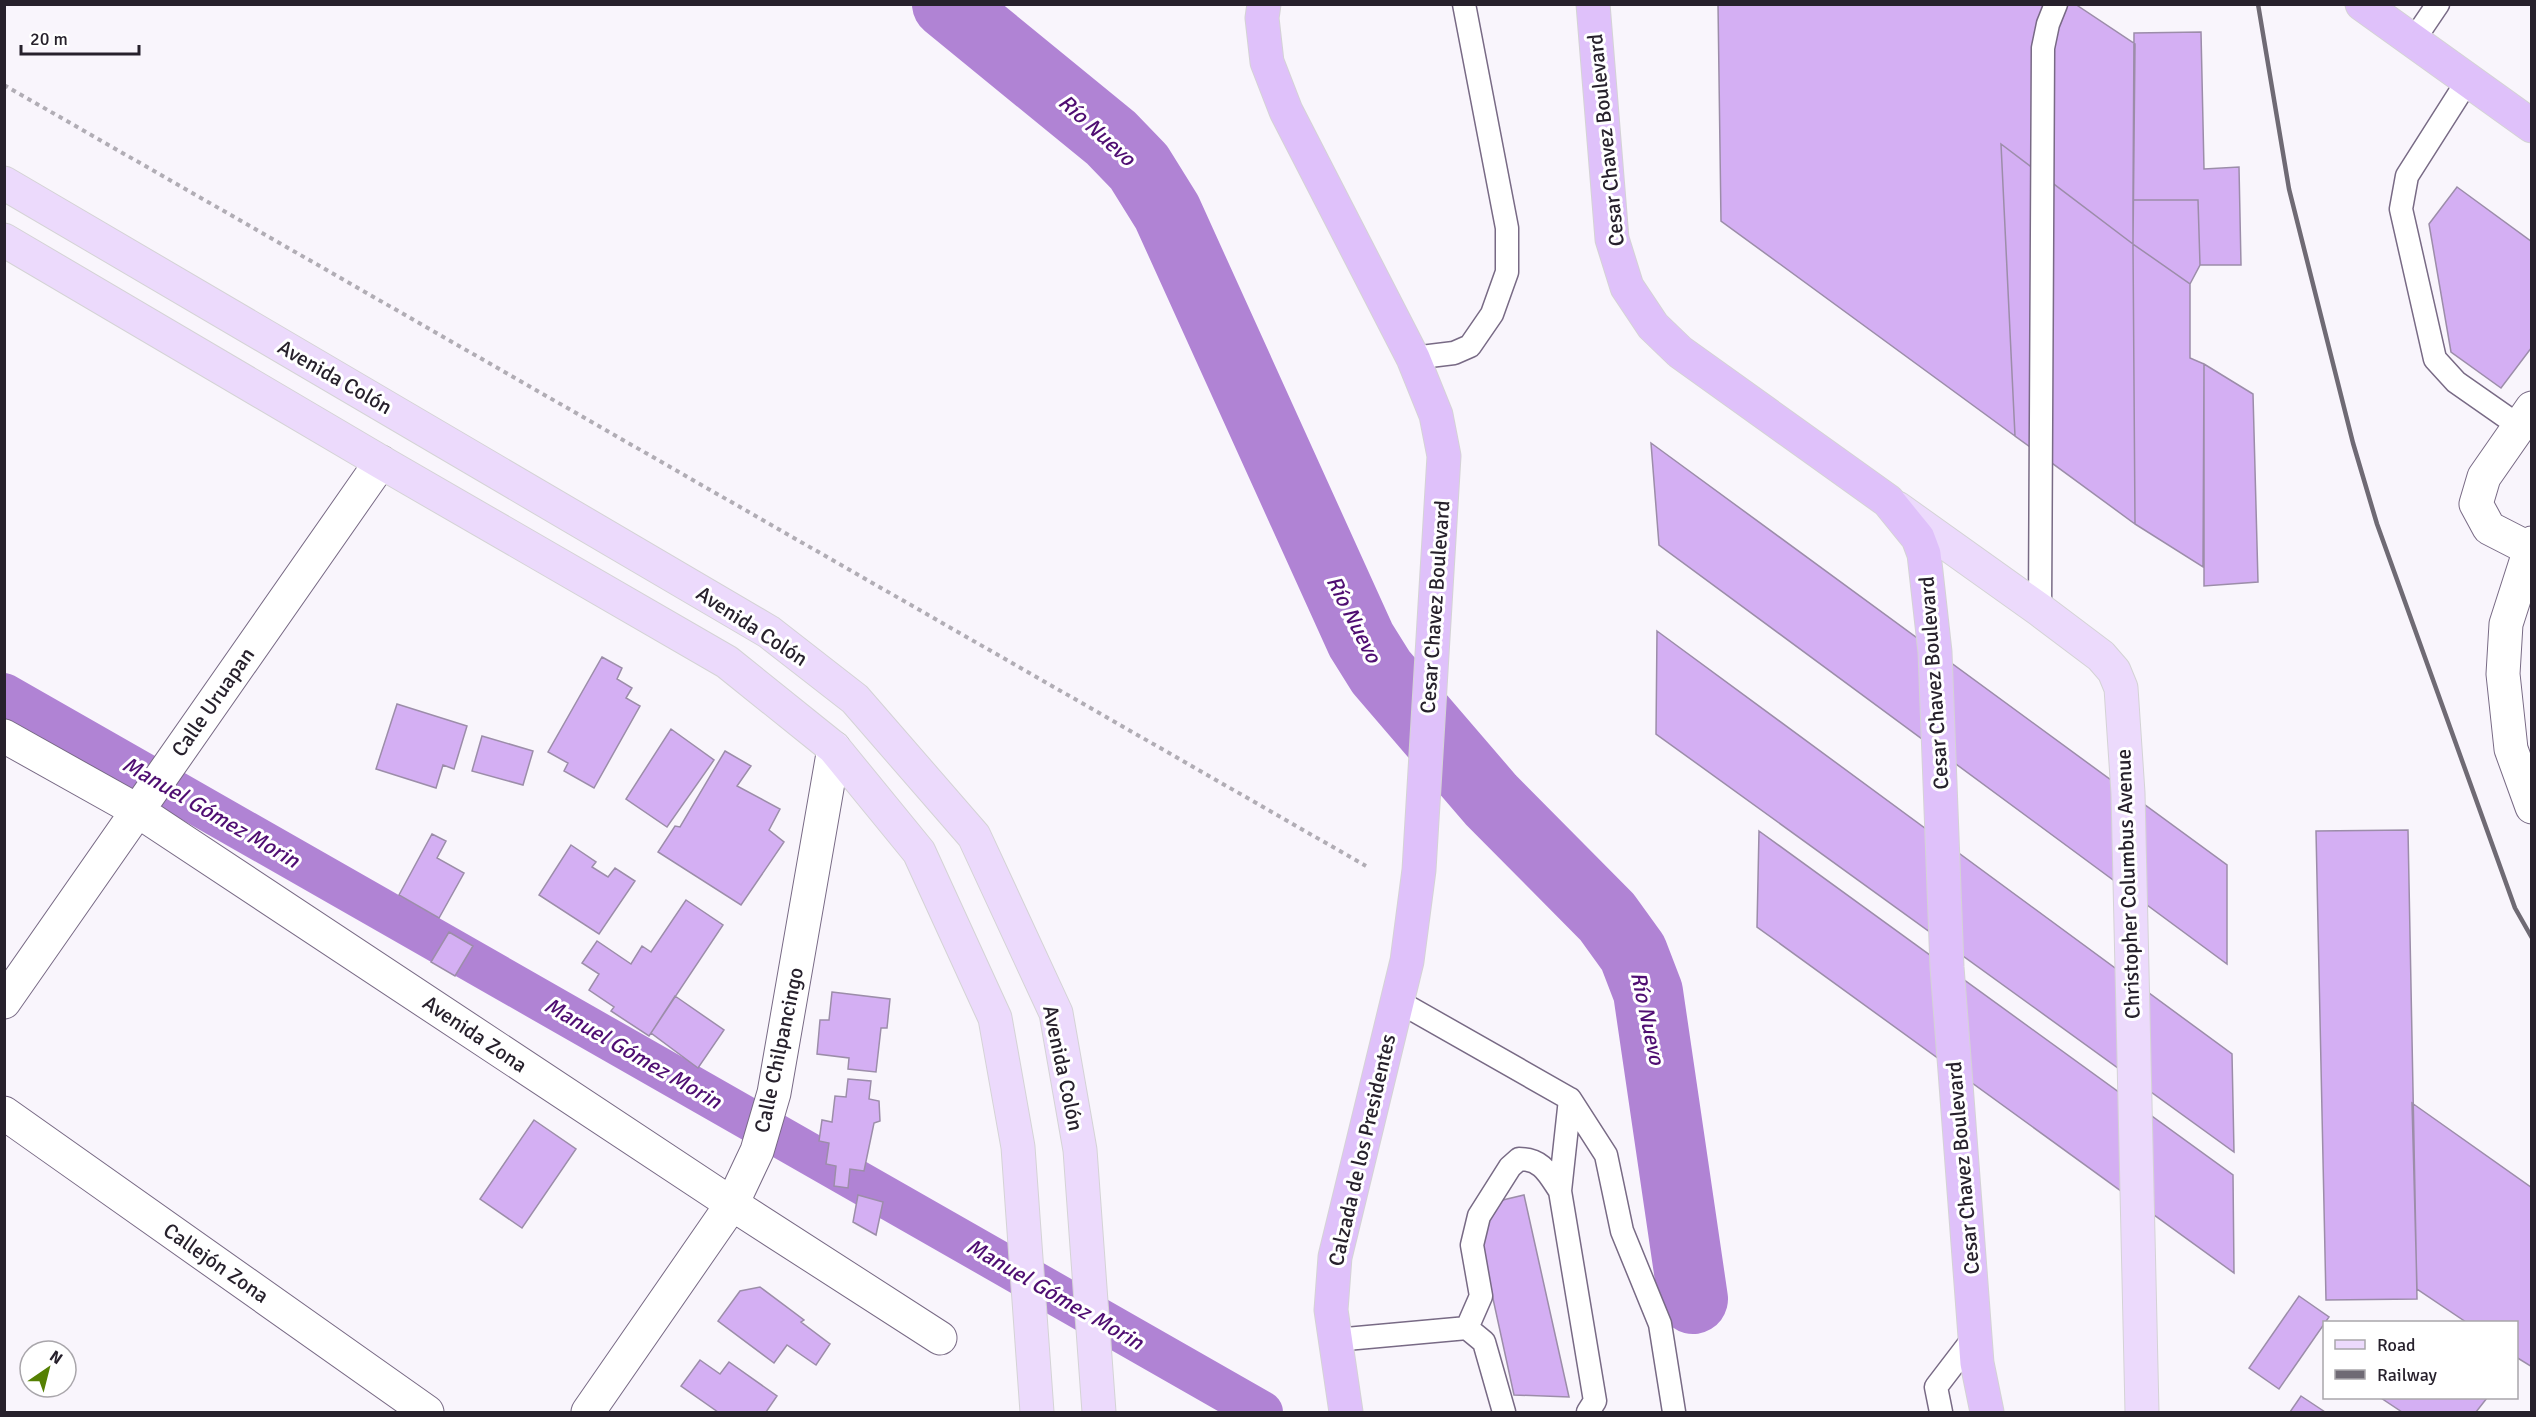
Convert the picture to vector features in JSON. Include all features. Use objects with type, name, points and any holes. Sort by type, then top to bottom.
[{"type":"highway","name":"Cesar Chavez Boulevard","points":[[1264,4],[1262,18],[1267,62],[1286,111],[1413,358],[1436,415],[1444,456],[1419,870],[1407,961]]},
{"type":"highway","name":"Cesar Chavez Boulevard","points":[[1593,4],[1612,239],[1627,287],[1653,326],[1680,352],[1888,501],[1918,538],[1924,554],[1935,652],[1947,968],[1976,1336]]},
{"type":"highway","points":[[2362,4],[2532,126]]},
{"type":"highway","name":"Calzada de los Presidentes","points":[[1346,1413],[1331,1310],[1335,1257],[1407,961]]},
{"type":"highway","points":[[1976,1336],[1977,1363],[1987,1413]]},
{"type":"main road","name":"Avenida Colón","points":[[4,183],[769,632],[855,699],[974,836],[1056,1012],[1080,1150],[1098,1413]]},
{"type":"main road","name":"Avenida Colón","points":[[4,240],[727,662],[834,748],[919,852],[995,1018],[1018,1147],[1037,1413]]},
{"type":"main road","name":"Christopher Columbus Avenue","points":[[1888,501],[2101,656],[2114,671],[2121,688],[2128,793],[2141,1397]]},
{"type":"street","points":[[2525,417],[2484,477],[2476,504],[2489,528],[2530,545],[2506,624],[2503,674],[2511,749],[2532,807]]},
{"type":"street","name":"Calle Uruapan","points":[[4,1002],[381,462]]},
{"type":"street","name":"Avenida Zona","points":[[4,736],[138,811],[732,1204],[940,1338]]},
{"type":"street","name":"Calle Chilpancingo","points":[[588,1413],[732,1204],[757,1151],[774,1093],[834,748]]},
{"type":"street","name":"Callejón Zona","points":[[4,1113],[427,1413]]},
{"type":"lane","points":[[1413,358],[1454,353],[1470,346],[1492,314],[1507,272],[1507,228],[1464,4]]},
{"type":"lane","points":[[2040,610],[2043,48],[2048,24],[2056,4]]},
{"type":"lane","points":[[2413,41],[2438,4]]},
{"type":"lane","points":[[2468,80],[2407,176],[2402,209],[2435,358],[2456,382],[2525,417]]},
{"type":"lane","points":[[1396,1000],[1570,1099],[1606,1155],[1622,1231],[1660,1324],[1674,1413]]},
{"type":"lane","points":[[1570,1099],[1560,1191],[1596,1401],[1588,1413]]},
{"type":"lane","points":[[1467,1328],[1480,1296],[1472,1245],[1479,1216],[1510,1167],[1519,1159],[1532,1159],[1543,1165],[1560,1191]]},
{"type":"lane","points":[[1335,1340],[1467,1328],[1484,1342],[1504,1413]]},
{"type":"lane","points":[[1941,1413],[1936,1387],[1976,1336]]},
{"type":"path","points":[[4,85],[1366,866]]},
{"type":"building","points":[[1718,4],[2075,4],[2135,44],[2133,244],[2001,144],[2015,436],[1721,221]]},
{"type":"building","points":[[2201,32],[2204,169],[2239,167],[2241,265],[2200,265],[2198,200],[2133,200],[2134,33]]},
{"type":"building","points":[[2001,144],[2133,244],[2135,524],[2015,436]]},
{"type":"building","points":[[2457,187],[2532,242],[2532,347],[2501,388],[2451,352],[2429,224]]},
{"type":"building","points":[[2133,200],[2198,200],[2200,265],[2190,284],[2133,244]]},
{"type":"building","points":[[2133,244],[2190,284],[2190,358],[2204,364],[2203,567],[2135,524]]},
{"type":"building","points":[[2204,364],[2253,394],[2258,582],[2204,586]]},
{"type":"building","points":[[1651,443],[2227,865],[2227,964],[1659,545]]},
{"type":"building","points":[[1657,631],[2232,1054],[2234,1152],[1656,734]]},
{"type":"building","points":[[602,657],[622,668],[617,679],[632,688],[626,698],[640,706],[594,788],[564,771],[568,763],[548,752]]},
{"type":"building","points":[[397,704],[467,726],[454,769],[443,765],[436,788],[376,769]]},
{"type":"building","points":[[671,729],[714,760],[667,827],[626,799]]},
{"type":"building","points":[[482,736],[533,751],[523,785],[472,771]]},
{"type":"building","points":[[725,751],[751,766],[737,786],[780,809],[769,830],[784,842],[741,905],[658,852],[675,826],[680,827]]},
{"type":"building","points":[[2408,830],[2417,1299],[2326,1300],[2316,831]]},
{"type":"building","points":[[1759,831],[2233,1175],[2234,1273],[1757,927]]},
{"type":"building","points":[[432,834],[446,841],[437,858],[464,873],[439,918],[399,895]]},
{"type":"building","points":[[571,845],[596,862],[592,867],[608,877],[615,868],[635,881],[599,934],[539,895]]},
{"type":"building","points":[[686,900],[723,925],[649,1036],[611,1011],[614,1007],[589,990],[599,974],[582,963],[597,941],[631,964],[642,946],[651,952]]},
{"type":"building","points":[[449,932],[473,946],[455,976],[431,962]]},
{"type":"building","points":[[832,992],[890,999],[887,1028],[881,1028],[876,1072],[848,1069],[849,1058],[817,1054],[820,1020],[829,1020]]},
{"type":"building","points":[[675,996],[724,1030],[698,1068],[651,1033]]},
{"type":"building","points":[[848,1079],[871,1081],[869,1099],[879,1101],[880,1121],[874,1123],[864,1171],[850,1169],[848,1188],[834,1186],[836,1166],[826,1164],[829,1143],[819,1141],[822,1120],[832,1122],[835,1096],[846,1097]]},
{"type":"building","points":[[2412,1103],[2532,1188],[2532,1367],[2518,1358],[2518,1321],[2465,1321],[2417,1289]]},
{"type":"building","points":[[534,1120],[576,1149],[522,1228],[480,1199]]},
{"type":"building","points":[[858,1195],[883,1202],[876,1235],[853,1222]]},
{"type":"building","points":[[1524,1195],[1569,1397],[1514,1395],[1473,1207]]},
{"type":"building","points":[[760,1287],[804,1320],[801,1322],[830,1344],[816,1365],[787,1345],[774,1363],[718,1321],[740,1291]]},
{"type":"building","points":[[2299,1296],[2329,1317],[2323,1321],[2323,1326],[2279,1389],[2249,1368]]},
{"type":"building","points":[[700,1360],[720,1374],[729,1362],[777,1396],[766,1412],[718,1412],[681,1386]]},
{"type":"building","points":[[2301,1396],[2325,1412],[2290,1412]]},
{"type":"building","points":[[2382,1399],[2486,1399],[2476,1412],[2402,1412]]},
{"type":"waterway","name":"Río Nuevo","points":[[947,4],[1111,138],[1139,167],[1167,212],[1361,640],[1381,672],[1491,800],[1607,917],[1633,953],[1648,992],[1693,1299]]},
{"type":"waterway","name":"Manuel Gómez Morin","points":[[4,694],[1262,1412]]},
{"type":"railway","points":[[2258,4],[2289,189],[2353,443],[2377,524],[2515,908],[2532,938]]}]
